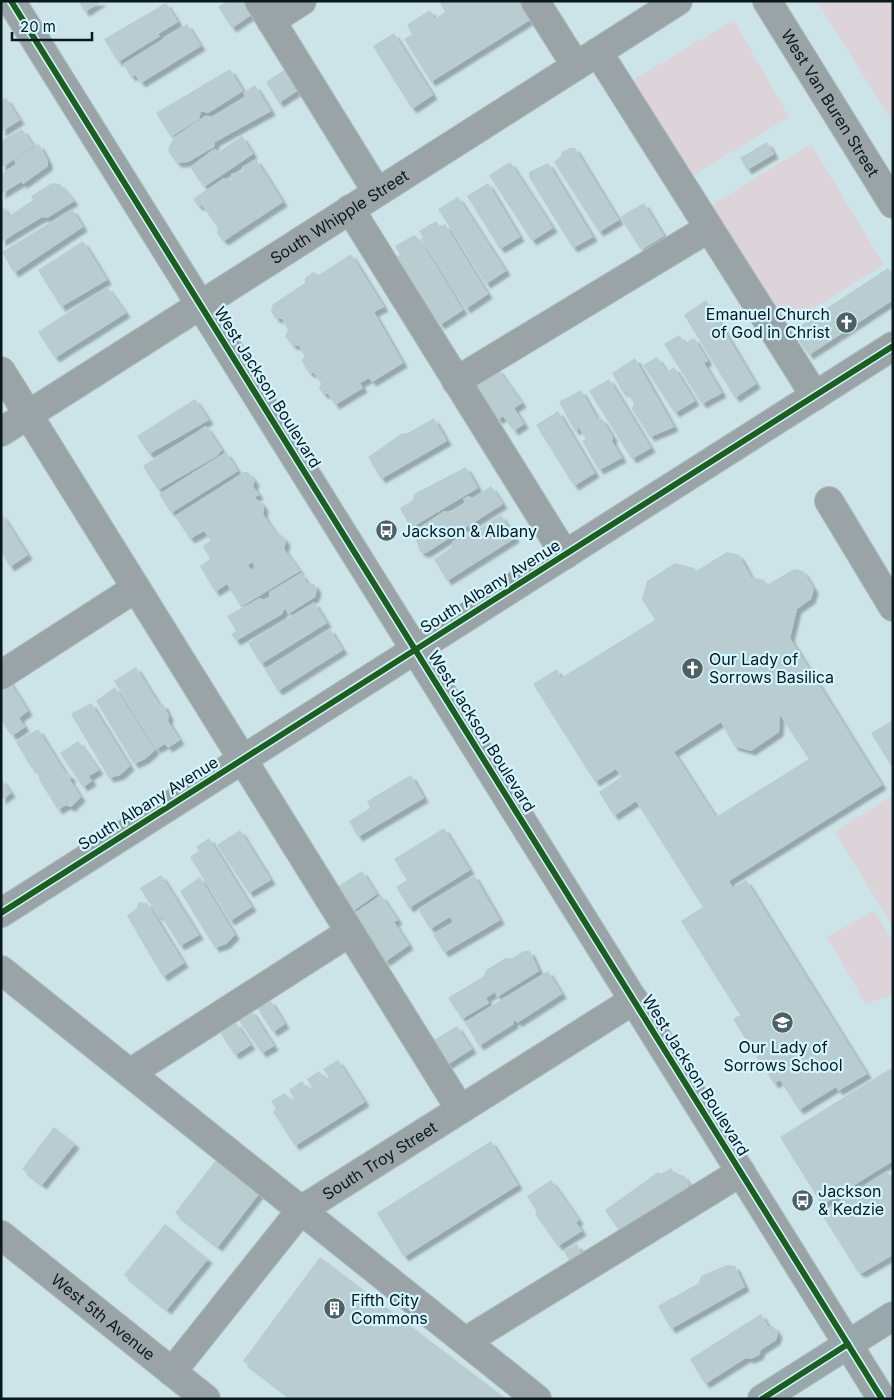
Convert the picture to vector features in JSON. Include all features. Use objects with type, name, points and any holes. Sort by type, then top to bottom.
[{"type":"main road","points":[[762,1399],[893,1316]]},
{"type":"street","name":"West Jackson Boulevard","points":[[11,1],[882,1399]]},
{"type":"street","points":[[302,1],[265,11],[377,192]]},
{"type":"street","points":[[535,1],[576,66]]},
{"type":"street","name":"South Whipple Street","points":[[1,432],[678,1]]},
{"type":"street","name":"West Van Buren Street","points":[[767,1],[893,204]]},
{"type":"street","points":[[598,52],[815,396]]},
{"type":"street","points":[[350,209],[565,555]]},
{"type":"street","points":[[456,381],[710,228]]},
{"type":"street","name":"South Albany Avenue","points":[[1,914],[893,346]]},
{"type":"street","points":[[1,371],[460,1109]]},
{"type":"street","points":[[829,501],[893,607]]},
{"type":"street","points":[[1,675],[136,588]]},
{"type":"street","points":[[130,1073],[350,932]]},
{"type":"street","points":[[1,970],[537,1399]]},
{"type":"street","name":"South Troy Street","points":[[172,1372],[301,1210],[634,1000]]},
{"type":"street","points":[[466,1341],[741,1172]]},
{"type":"street","name":"West 5th Avenue","points":[[1,1235],[206,1399]]},
{"type":"shaded area","points":[[817,1],[893,1],[893,123]]},
{"type":"shaded area","points":[[734,20],[789,117],[689,178],[630,82]]},
{"type":"shaded area","points":[[811,144],[884,265],[782,327],[710,206]]},
{"type":"shaded area","points":[[893,795],[893,927],[835,832]]},
{"type":"shaded area","points":[[874,911],[893,941],[893,994],[866,1004],[827,937]]},
{"type":"building","points":[[78,1],[102,1],[85,12]]},
{"type":"building","points":[[227,1],[246,1],[254,13],[232,28],[218,7]]},
{"type":"building","points":[[439,1],[523,1],[533,18],[431,82],[404,39],[412,34],[407,25],[430,10],[435,19],[445,12]]},
{"type":"building","points":[[166,3],[178,22],[158,34],[160,36],[118,62],[104,39]]},
{"type":"building","points":[[187,24],[201,46],[141,83],[135,75],[131,77],[123,64]]},
{"type":"building","points":[[394,33],[433,95],[412,109],[373,46]]},
{"type":"building","points":[[287,68],[300,89],[279,103],[266,82]]},
{"type":"building","points":[[230,69],[243,91],[208,113],[201,111],[199,119],[171,137],[156,113]]},
{"type":"building","points":[[255,85],[271,111],[215,142],[214,147],[188,162],[177,163],[168,150],[173,138],[205,116],[210,118],[245,97],[243,93]]},
{"type":"building","points":[[6,98],[20,120],[1,132],[1,101]]},
{"type":"building","points":[[22,129],[34,146],[1,168],[1,141]]},
{"type":"building","points":[[242,136],[253,154],[204,187],[190,167],[214,149],[220,151]]},
{"type":"building","points":[[767,142],[774,154],[747,170],[740,158]]},
{"type":"building","points":[[39,144],[48,161],[48,166],[23,184],[21,182],[1,194],[1,174],[16,164],[14,160]]},
{"type":"building","points":[[575,148],[619,220],[599,232],[554,162],[561,156],[562,152]]},
{"type":"building","points":[[256,159],[283,202],[224,241],[217,234],[218,228],[202,205],[198,206],[193,199],[224,178],[231,180],[231,174],[244,171],[242,167]]},
{"type":"building","points":[[510,162],[553,228],[532,241],[489,175]]},
{"type":"building","points":[[548,163],[593,237],[573,248],[529,177],[529,172]]},
{"type":"building","points":[[52,183],[60,184],[74,201],[47,218],[42,217],[1,242],[1,204],[9,216],[33,200],[31,196]]},
{"type":"building","points":[[488,183],[520,237],[500,249],[467,196]]},
{"type":"building","points":[[458,197],[506,271],[486,284],[438,209]]},
{"type":"building","points":[[644,203],[664,236],[641,250],[620,217]]},
{"type":"building","points":[[72,209],[83,227],[14,273],[2,252]]},
{"type":"building","points":[[436,221],[440,227],[445,224],[488,294],[466,309],[421,239],[423,237],[419,231]]},
{"type":"building","points":[[414,235],[421,241],[463,310],[440,325],[397,256],[400,255],[395,246]]},
{"type":"building","points":[[83,241],[107,280],[61,307],[38,270]]},
{"type":"building","points":[[351,254],[384,307],[374,312],[403,363],[372,382],[369,378],[360,383],[363,388],[335,405],[328,394],[323,394],[319,388],[321,383],[314,373],[309,373],[301,360],[305,357],[299,346],[292,345],[285,336],[288,330],[282,319],[275,318],[271,311],[273,304],[305,283],[305,278],[313,272],[319,275]]},
{"type":"building","points":[[888,268],[893,275],[893,300],[809,355],[792,331]]},
{"type":"building","points":[[107,287],[126,313],[55,358],[38,332]]},
{"type":"building","points":[[706,300],[756,384],[735,398],[684,315]]},
{"type":"building","points":[[679,335],[685,343],[694,338],[708,361],[704,363],[722,393],[702,404],[664,344]]},
{"type":"building","points":[[657,357],[667,372],[674,367],[695,401],[675,413],[643,365]]},
{"type":"building","points":[[635,358],[674,427],[650,437],[632,409],[634,402],[626,392],[622,391],[612,373]]},
{"type":"building","points":[[498,369],[522,403],[514,408],[524,424],[514,431],[503,416],[498,420],[474,385]]},
{"type":"building","points":[[609,379],[651,448],[632,459],[589,391]]},
{"type":"building","points":[[581,390],[597,418],[602,419],[613,437],[612,441],[622,458],[599,470],[582,441],[586,439],[579,428],[575,431],[559,402]]},
{"type":"building","points":[[195,399],[209,420],[149,454],[137,436]]},
{"type":"building","points":[[558,411],[595,473],[574,486],[536,425]]},
{"type":"building","points":[[434,418],[447,441],[381,479],[368,457],[401,434],[408,433]]},
{"type":"building","points":[[206,426],[222,450],[217,456],[158,490],[143,466]]},
{"type":"building","points":[[226,452],[238,471],[171,513],[159,494]]},
{"type":"building","points":[[466,467],[478,488],[411,528],[400,508],[413,500],[414,494]]},
{"type":"building","points":[[244,472],[248,472],[255,481],[253,486],[259,495],[254,498],[260,501],[264,507],[263,514],[276,533],[281,535],[286,541],[284,549],[300,571],[241,607],[227,584],[215,592],[200,566],[210,559],[203,546],[211,540],[204,531],[190,539],[175,516]],"holes":[[[252,562],[255,567],[251,570],[248,565]]]},
{"type":"building","points":[[491,486],[503,504],[426,553],[420,552],[413,532],[444,511],[452,512],[465,503],[463,499],[468,496],[473,498]]},
{"type":"building","points":[[1,513],[28,555],[10,567],[1,552]]},
{"type":"building","points":[[501,515],[515,538],[447,581],[434,559],[452,547],[452,542],[469,531],[473,533]]},
{"type":"building","points":[[727,552],[739,555],[751,577],[764,580],[767,585],[794,569],[803,571],[814,589],[811,599],[797,609],[790,638],[882,785],[729,881],[733,888],[746,880],[867,1074],[838,1091],[836,1087],[799,1110],[780,1080],[774,1084],[733,1019],[740,1015],[681,921],[703,907],[636,801],[614,816],[599,792],[621,777],[616,769],[595,782],[533,684],[557,669],[561,678],[655,620],[642,599],[647,581],[675,563],[694,568],[696,571]],"holes":[[[780,715],[809,759],[716,817],[674,752],[721,722],[734,746],[751,751],[779,732]]]},
{"type":"building","points":[[301,573],[307,583],[314,584],[317,589],[315,597],[288,614],[285,608],[282,614],[236,641],[231,634],[236,631],[227,616],[260,598],[263,600],[269,598],[269,592]]},
{"type":"building","points":[[314,602],[327,623],[261,664],[248,643]]},
{"type":"building","points":[[330,629],[343,650],[278,691],[265,670]]},
{"type":"building","points":[[136,667],[159,704],[163,704],[169,716],[168,721],[180,740],[168,748],[165,744],[156,749],[114,681]]},
{"type":"building","points":[[8,679],[28,711],[19,718],[25,727],[12,736],[1,720],[1,683]]},
{"type":"building","points":[[115,687],[155,750],[145,759],[134,764],[96,701]]},
{"type":"building","points":[[91,703],[130,766],[120,775],[109,778],[71,714]]},
{"type":"building","points":[[893,720],[893,769],[871,733]]},
{"type":"building","points":[[38,729],[65,772],[71,776],[70,780],[81,797],[71,807],[66,805],[58,810],[40,781],[37,771],[31,767],[16,742]]},
{"type":"building","points":[[78,741],[99,770],[89,776],[92,781],[83,787],[60,753]]},
{"type":"building","points":[[411,775],[424,798],[358,837],[349,821],[370,808],[367,801]]},
{"type":"building","points":[[1,778],[11,793],[1,800]]},
{"type":"building","points":[[444,828],[470,870],[409,908],[396,887],[407,880],[394,859]]},
{"type":"building","points":[[240,830],[271,880],[249,893],[217,845]]},
{"type":"building","points":[[209,838],[252,907],[230,921],[190,857],[199,851],[196,847]]},
{"type":"building","points":[[362,871],[377,894],[353,911],[337,887]]},
{"type":"building","points":[[161,875],[199,935],[180,946],[162,917],[157,915],[140,888]]},
{"type":"building","points":[[474,875],[500,920],[444,953],[433,934],[453,923],[450,917],[430,929],[418,909]]},
{"type":"building","points":[[200,877],[235,935],[226,944],[215,948],[180,891]]},
{"type":"building","points":[[381,895],[398,920],[394,922],[409,945],[385,962],[353,914]]},
{"type":"building","points":[[138,902],[147,903],[184,963],[163,977],[127,916],[137,908]]},
{"type":"building","points":[[524,951],[530,951],[539,971],[497,997],[495,992],[486,998],[489,1003],[462,1019],[448,998],[484,976],[486,970],[506,958],[512,958]]},
{"type":"building","points":[[548,971],[562,994],[517,1023],[516,1020],[513,1022],[514,1024],[479,1046],[465,1022],[499,1001],[503,1001],[502,999]]},
{"type":"building","points":[[270,1000],[285,1024],[273,1032],[257,1008]]},
{"type":"building","points":[[251,1010],[274,1046],[262,1053],[237,1018]]},
{"type":"building","points":[[236,1023],[251,1045],[235,1055],[220,1033]]},
{"type":"building","points":[[457,1026],[472,1049],[447,1065],[432,1041]]},
{"type":"building","points":[[338,1060],[365,1102],[295,1146],[273,1112],[276,1109],[271,1101],[285,1093],[290,1100],[294,1098],[289,1090],[302,1081],[308,1090],[312,1088],[307,1079],[319,1071],[325,1079],[329,1077],[323,1069]]},
{"type":"building","points":[[893,1067],[893,1161],[822,1205],[780,1137]]},
{"type":"building","points":[[54,1127],[75,1144],[42,1185],[22,1169]]},
{"type":"building","points":[[491,1141],[518,1185],[404,1257],[377,1213]]},
{"type":"building","points":[[219,1156],[262,1190],[218,1247],[175,1213]]},
{"type":"building","points":[[671,1168],[676,1176],[679,1174],[684,1176],[689,1184],[687,1189],[620,1232],[605,1210],[658,1172],[661,1174]]},
{"type":"building","points":[[887,1171],[893,1181],[893,1255],[862,1273],[858,1272],[821,1213]]},
{"type":"building","points":[[551,1180],[579,1220],[576,1222],[582,1231],[558,1246],[535,1214],[537,1212],[527,1196]]},
{"type":"building","points":[[165,1224],[208,1259],[167,1310],[124,1275]]},
{"type":"building","points":[[577,1244],[582,1254],[570,1262],[564,1251]]},
{"type":"building","name":"Fifth City Commons","points":[[320,1257],[506,1399],[292,1399],[243,1361]]},
{"type":"building","points":[[727,1265],[735,1266],[745,1287],[671,1329],[658,1306],[699,1283],[701,1276]]},
{"type":"building","points":[[761,1314],[768,1326],[773,1326],[778,1333],[776,1340],[761,1350],[759,1355],[751,1359],[746,1358],[705,1384],[690,1359]]},
{"type":"cycle path","points":[[11,1],[882,1399]]},
{"type":"cycle path","points":[[1,913],[893,346]]},
{"type":"cycle path","points":[[762,1399],[848,1344]]},
{"type":"place","name":"Emanuel Church of God in Christ","points":[[846,323]]},
{"type":"place","name":"Jackson & Albany","points":[[386,531]]},
{"type":"place","name":"Our Lady of Sorrows Basilica","points":[[693,668]]},
{"type":"place","name":"Our Lady of Sorrows School","points":[[783,1023]]},
{"type":"place","name":"Jackson & Kedzie","points":[[802,1200]]},
{"type":"place","name":"Fifth City Commons","points":[[335,1309]]}]
